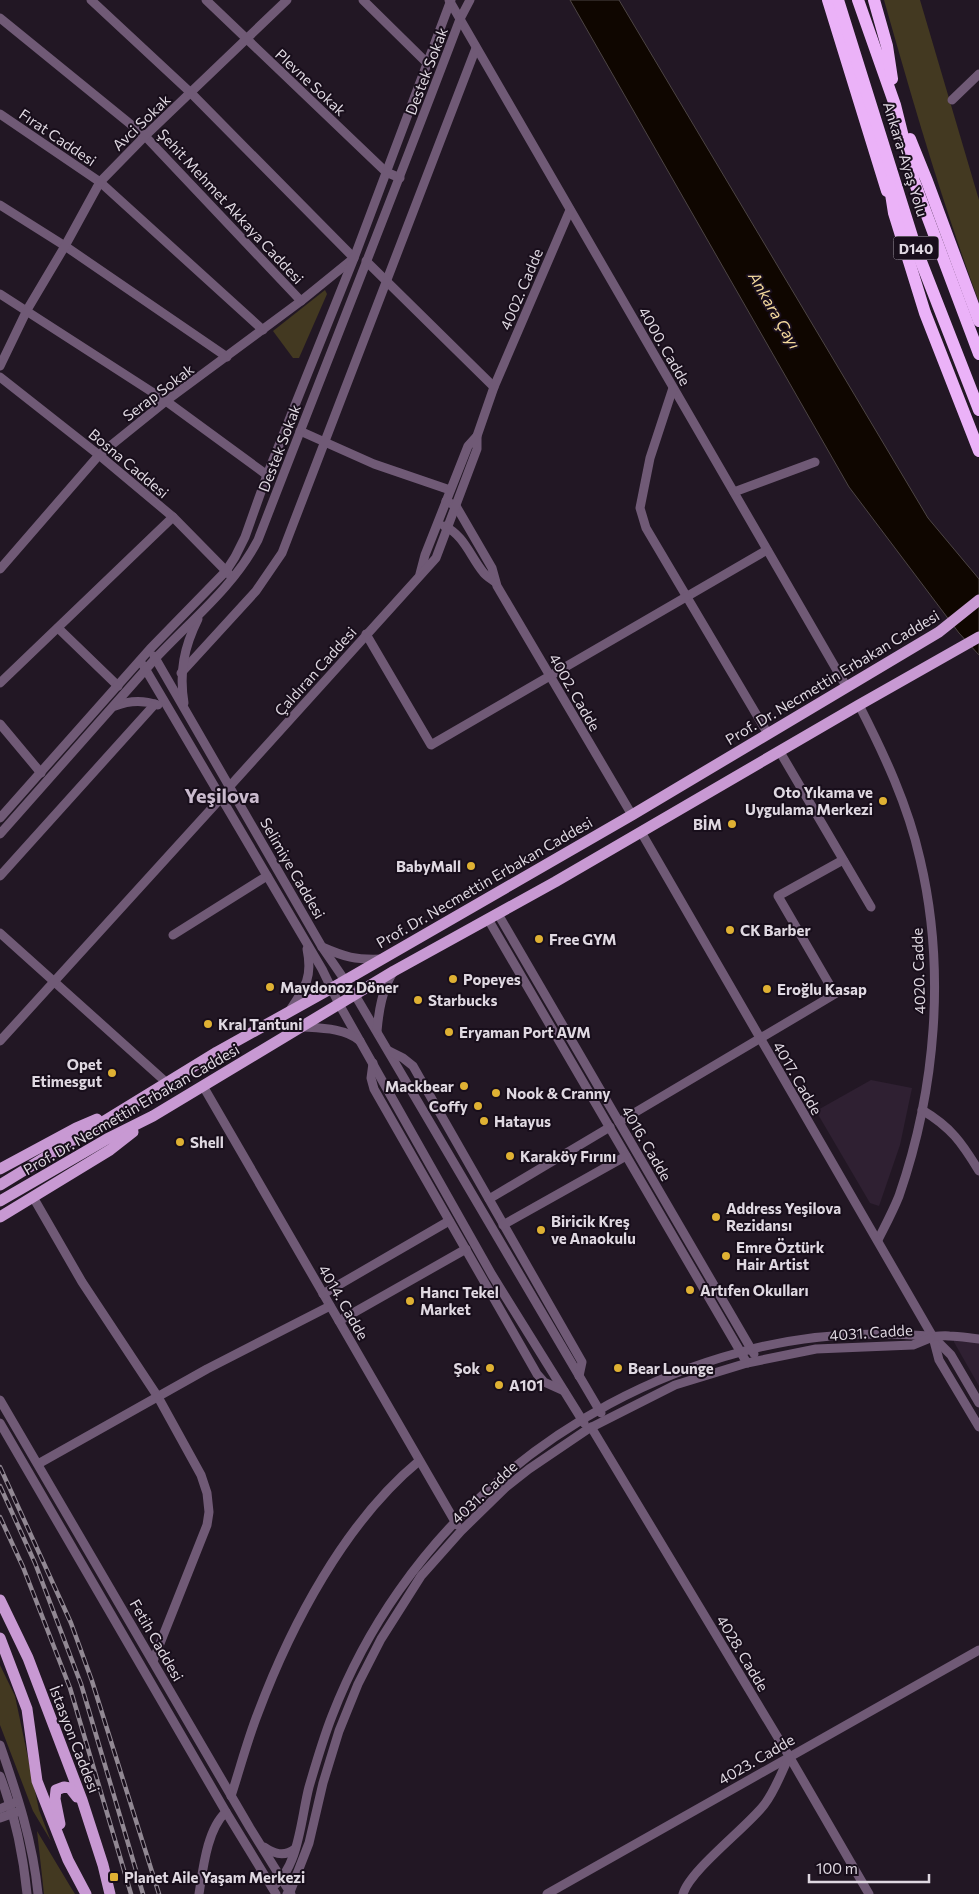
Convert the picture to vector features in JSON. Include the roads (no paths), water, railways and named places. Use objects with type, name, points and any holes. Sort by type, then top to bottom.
[{"type":"highway","points":[[828,0],[925,313],[979,451]]},
{"type":"highway","name":"Ankara-Ayaş Yolu","points":[[838,0],[878,122],[915,246],[979,410]]},
{"type":"highway","name":"Ankara-Ayaş Yolu","points":[[858,0],[895,105],[914,181],[979,354]]},
{"type":"highway","points":[[874,0],[887,46],[895,105],[928,181],[979,321]]},
{"type":"highway","points":[[878,122],[894,213]]},
{"type":"main road","name":"Prof. Dr. Necmettin Erbakan Caddesi","points":[[5,1182],[290,1010],[332,988],[632,815],[939,632],[979,600]]},
{"type":"main road","name":"Prof. Dr. Necmettin Erbakan Caddesi","points":[[0,1201],[107,1139],[153,1116],[394,971],[642,832],[859,704],[958,647],[979,637]]},
{"type":"main road","points":[[0,1169],[76,1128],[124,1109]]},
{"type":"main road","points":[[0,1217],[110,1150],[153,1116]]},
{"type":"main road","name":"İstasyon Caddesi","points":[[0,1600],[28,1658],[89,1824],[110,1894]]},
{"type":"main road","points":[[0,1638],[27,1709],[37,1781],[68,1860],[86,1894]]},
{"type":"main road","points":[[68,1860],[55,1800],[56,1790],[64,1787],[70,1788],[75,1794],[89,1824]]},
{"type":"street","points":[[90,0],[191,93],[354,258]]},
{"type":"street","name":"Plevne Sokak","points":[[206,0],[386,172],[400,178]]},
{"type":"street","name":"Avci Sokak","points":[[0,366],[27,310],[100,182],[145,136],[288,0]]},
{"type":"street","points":[[363,0],[427,64]]},
{"type":"street","points":[[460,19],[470,0]]},
{"type":"street","name":"Destek Sokak","points":[[0,818],[150,649],[226,571],[235,558],[245,537],[267,476],[354,258],[450,1]]},
{"type":"street","name":"Destek Sokak","points":[[0,834],[156,659],[234,578],[248,559],[258,540],[400,178],[460,19],[450,1]]},
{"type":"street","name":"Şehit Mehmet Akkaya Caddesi","points":[[0,18],[145,136],[301,301]]},
{"type":"street","name":"4000. Cadde","points":[[460,19],[846,686]]},
{"type":"street","points":[[181,673],[256,591],[282,553],[476,48]]},
{"type":"street","points":[[952,100],[979,74]]},
{"type":"street","name":"Fırat Caddesi","points":[[0,114],[100,182],[263,330]]},
{"type":"street","points":[[0,204],[65,246],[227,357]]},
{"type":"street","name":"4002. Cadde","points":[[448,527],[477,449],[477,436],[494,388],[570,210]]},
{"type":"street","name":"Serap Sokak","points":[[0,569],[99,455],[166,401],[263,330],[354,258]]},
{"type":"street","points":[[366,261],[494,388]]},
{"type":"street","points":[[0,294],[166,401],[267,476]]},
{"type":"street","name":"Bosna Caddesi","points":[[0,377],[99,455],[173,517],[234,578]]},
{"type":"street","points":[[673,388],[650,458],[640,508],[646,528],[768,734]]},
{"type":"street","points":[[300,431],[374,464],[450,490]]},
{"type":"street","name":"4002. Cadde","points":[[477,436],[468,446],[438,523],[448,527],[466,544],[484,574],[495,582]]},
{"type":"street","points":[[734,492],[815,462]]},
{"type":"street","points":[[446,501],[456,506]]},
{"type":"street","name":"4002. Cadde","points":[[456,506],[492,568],[495,582],[632,815]]},
{"type":"street","points":[[0,683],[173,517]]},
{"type":"street","name":"Çaldıran Caddesi","points":[[420,574],[438,523]]},
{"type":"street","name":"Çaldıran Caddesi","points":[[230,786],[436,558],[448,527]]},
{"type":"street","points":[[366,634],[431,745],[767,550]]},
{"type":"street","points":[[184,708],[181,673],[187,643],[201,612]]},
{"type":"street","points":[[58,628],[118,686]]},
{"type":"street","name":"Selimiye Caddesi","points":[[150,649],[322,947],[355,995],[389,1051],[605,1419]]},
{"type":"street","name":"Selimiye Caddesi","points":[[140,661],[322,969],[339,1004],[373,1062]]},
{"type":"street","points":[[113,708],[130,701],[154,704],[170,711]]},
{"type":"street","points":[[0,876],[154,704]]},
{"type":"street","name":"4020. Cadde","points":[[859,704],[879,744],[909,822],[920,859],[929,905],[933,955],[934,1001],[932,1040],[922,1110],[898,1197],[878,1240]]},
{"type":"street","points":[[0,724],[41,773]]},
{"type":"street","points":[[780,752],[870,907]]},
{"type":"street","points":[[0,1041],[222,797]]},
{"type":"street","name":"4017. Cadde","points":[[642,832],[760,1040],[933,1337],[939,1360],[979,1428]]},
{"type":"street","points":[[619,1122],[835,994],[778,896],[843,860]]},
{"type":"street","points":[[173,935],[267,876]]},
{"type":"street","name":"4016. Cadde","points":[[493,916],[619,1122],[758,1361]]},
{"type":"street","name":"4016. Cadde","points":[[493,916],[626,1156],[747,1363]]},
{"type":"street","points":[[0,933],[167,1083]]},
{"type":"street","points":[[290,1010],[305,988],[309,974],[310,962],[306,942]]},
{"type":"street","points":[[322,947],[342,956],[360,960],[381,959]]},
{"type":"street","points":[[377,1031],[382,995],[394,971]]},
{"type":"street","points":[[303,1027],[319,1028],[347,1034],[356,1038],[364,1045]]},
{"type":"street","points":[[389,1051],[413,1066],[582,1362],[579,1376]]},
{"type":"street","points":[[373,1062],[371,1078],[374,1089],[537,1374],[544,1382],[564,1391]]},
{"type":"street","name":"4028. Cadde","points":[[373,1062],[492,1275],[581,1419],[589,1428],[789,1756],[869,1894]]},
{"type":"street","name":"4014. Cadde","points":[[203,1086],[454,1522],[462,1531]]},
{"type":"street","points":[[922,1110],[938,1120],[957,1137],[979,1171]]},
{"type":"street","points":[[488,1199],[610,1127]]},
{"type":"street","points":[[503,1225],[626,1156]]},
{"type":"street","points":[[34,1197],[82,1282],[158,1397],[201,1475],[207,1493],[208,1524],[153,1661]]},
{"type":"street","points":[[323,1294],[450,1220]]},
{"type":"street","points":[[339,1321],[466,1249]]},
{"type":"street","points":[[38,1464],[207,1369],[330,1306]]},
{"type":"street","name":"4031. Cadde","points":[[282,1880],[298,1842],[308,1790],[323,1740],[352,1671],[379,1620],[403,1584],[454,1522],[489,1488],[523,1460],[581,1419],[661,1380],[740,1352],[806,1340],[861,1335],[891,1334],[933,1337]]},
{"type":"street","points":[[933,1337],[946,1335],[979,1339]]},
{"type":"street","name":"4017. Cadde","points":[[933,1337],[951,1355],[979,1403]]},
{"type":"street","name":"4031. Cadde","points":[[289,1893],[309,1843],[330,1758],[358,1684],[381,1639],[421,1576],[505,1488],[529,1468],[589,1428],[675,1385],[747,1363],[816,1349],[913,1345],[933,1337]]},
{"type":"street","name":"Fetih Caddesi","points":[[0,1400],[289,1893]]},
{"type":"street","name":"Fetih Caddesi","points":[[0,1423],[226,1812],[274,1891]]},
{"type":"street","points":[[231,1796],[258,1714],[305,1608],[329,1568],[367,1516],[396,1482],[419,1461]]},
{"type":"street","name":"4023. Cadde","points":[[547,1894],[979,1650]]},
{"type":"street","points":[[0,1745],[16,1807],[36,1870],[38,1894]]},
{"type":"street","points":[[684,1894],[685,1888],[696,1875],[764,1805],[789,1756]]},
{"type":"street","points":[[0,1776],[16,1807],[27,1894]]},
{"type":"street","points":[[0,1809],[16,1807]]},
{"type":"street","points":[[0,1818],[16,1807]]},
{"type":"street","points":[[199,1894],[207,1853],[216,1823],[226,1812]]},
{"type":"street","points":[[261,1846],[277,1854],[290,1853],[295,1849]]},
{"type":"street","points":[[274,1891],[282,1880]]},
{"type":"water","name":"Ankara Çayı","points":[[570,0],[619,0],[928,518],[979,579],[979,655],[959,633],[849,487]]},
{"type":"railway","points":[[0,1467],[71,1623],[92,1681],[159,1894]]},
{"type":"railway","points":[[0,1486],[35,1563],[81,1684],[143,1894]]},
{"type":"railway","points":[[0,1517],[23,1567],[70,1688],[131,1894]]},
{"type":"place","name":"Oto Yıkama ve Uygulama Merkezi","points":[[883,801]]},
{"type":"place","name":"BİM","points":[[732,824]]},
{"type":"place","name":"BabyMall","points":[[471,866]]},
{"type":"place","name":"CK Barber","points":[[730,930]]},
{"type":"place","name":"Free GYM","points":[[539,939]]},
{"type":"place","name":"Popeyes","points":[[453,979]]},
{"type":"place","name":"Maydonoz Döner","points":[[270,987]]},
{"type":"place","name":"Eroğlu Kasap","points":[[767,989]]},
{"type":"place","name":"Starbucks","points":[[418,1000]]},
{"type":"place","name":"Kral Tantuni","points":[[208,1024]]},
{"type":"place","name":"Eryaman Port AVM","points":[[449,1032]]},
{"type":"place","name":"Opet Etimesgut","points":[[112,1073]]},
{"type":"place","name":"Mackbear","points":[[464,1086]]},
{"type":"place","name":"Nook & Cranny","points":[[496,1093]]},
{"type":"place","name":"Coffy","points":[[478,1106]]},
{"type":"place","name":"Hatayus","points":[[484,1121]]},
{"type":"place","name":"Shell","points":[[180,1142]]},
{"type":"place","name":"Karaköy Fırını","points":[[510,1156]]},
{"type":"place","name":"Address Yeşilova Rezidansı","points":[[716,1217]]},
{"type":"place","name":"Biricik Kreş ve Anaokulu","points":[[541,1230]]},
{"type":"place","name":"Emre Öztürk Hair Artist","points":[[726,1256]]},
{"type":"place","name":"Artıfen Okulları","points":[[690,1290]]},
{"type":"place","name":"Hancı Tekel Market","points":[[410,1301]]},
{"type":"place","name":"Şok","points":[[490,1368]]},
{"type":"place","name":"Bear Lounge","points":[[618,1368]]},
{"type":"place","name":"A101","points":[[499,1385]]},
{"type":"place","name":"Planet Aile Yaşam Merkezi","points":[[114,1877]]},
{"type":"district","name":"Yeşilova","points":[[222,795]]}]
